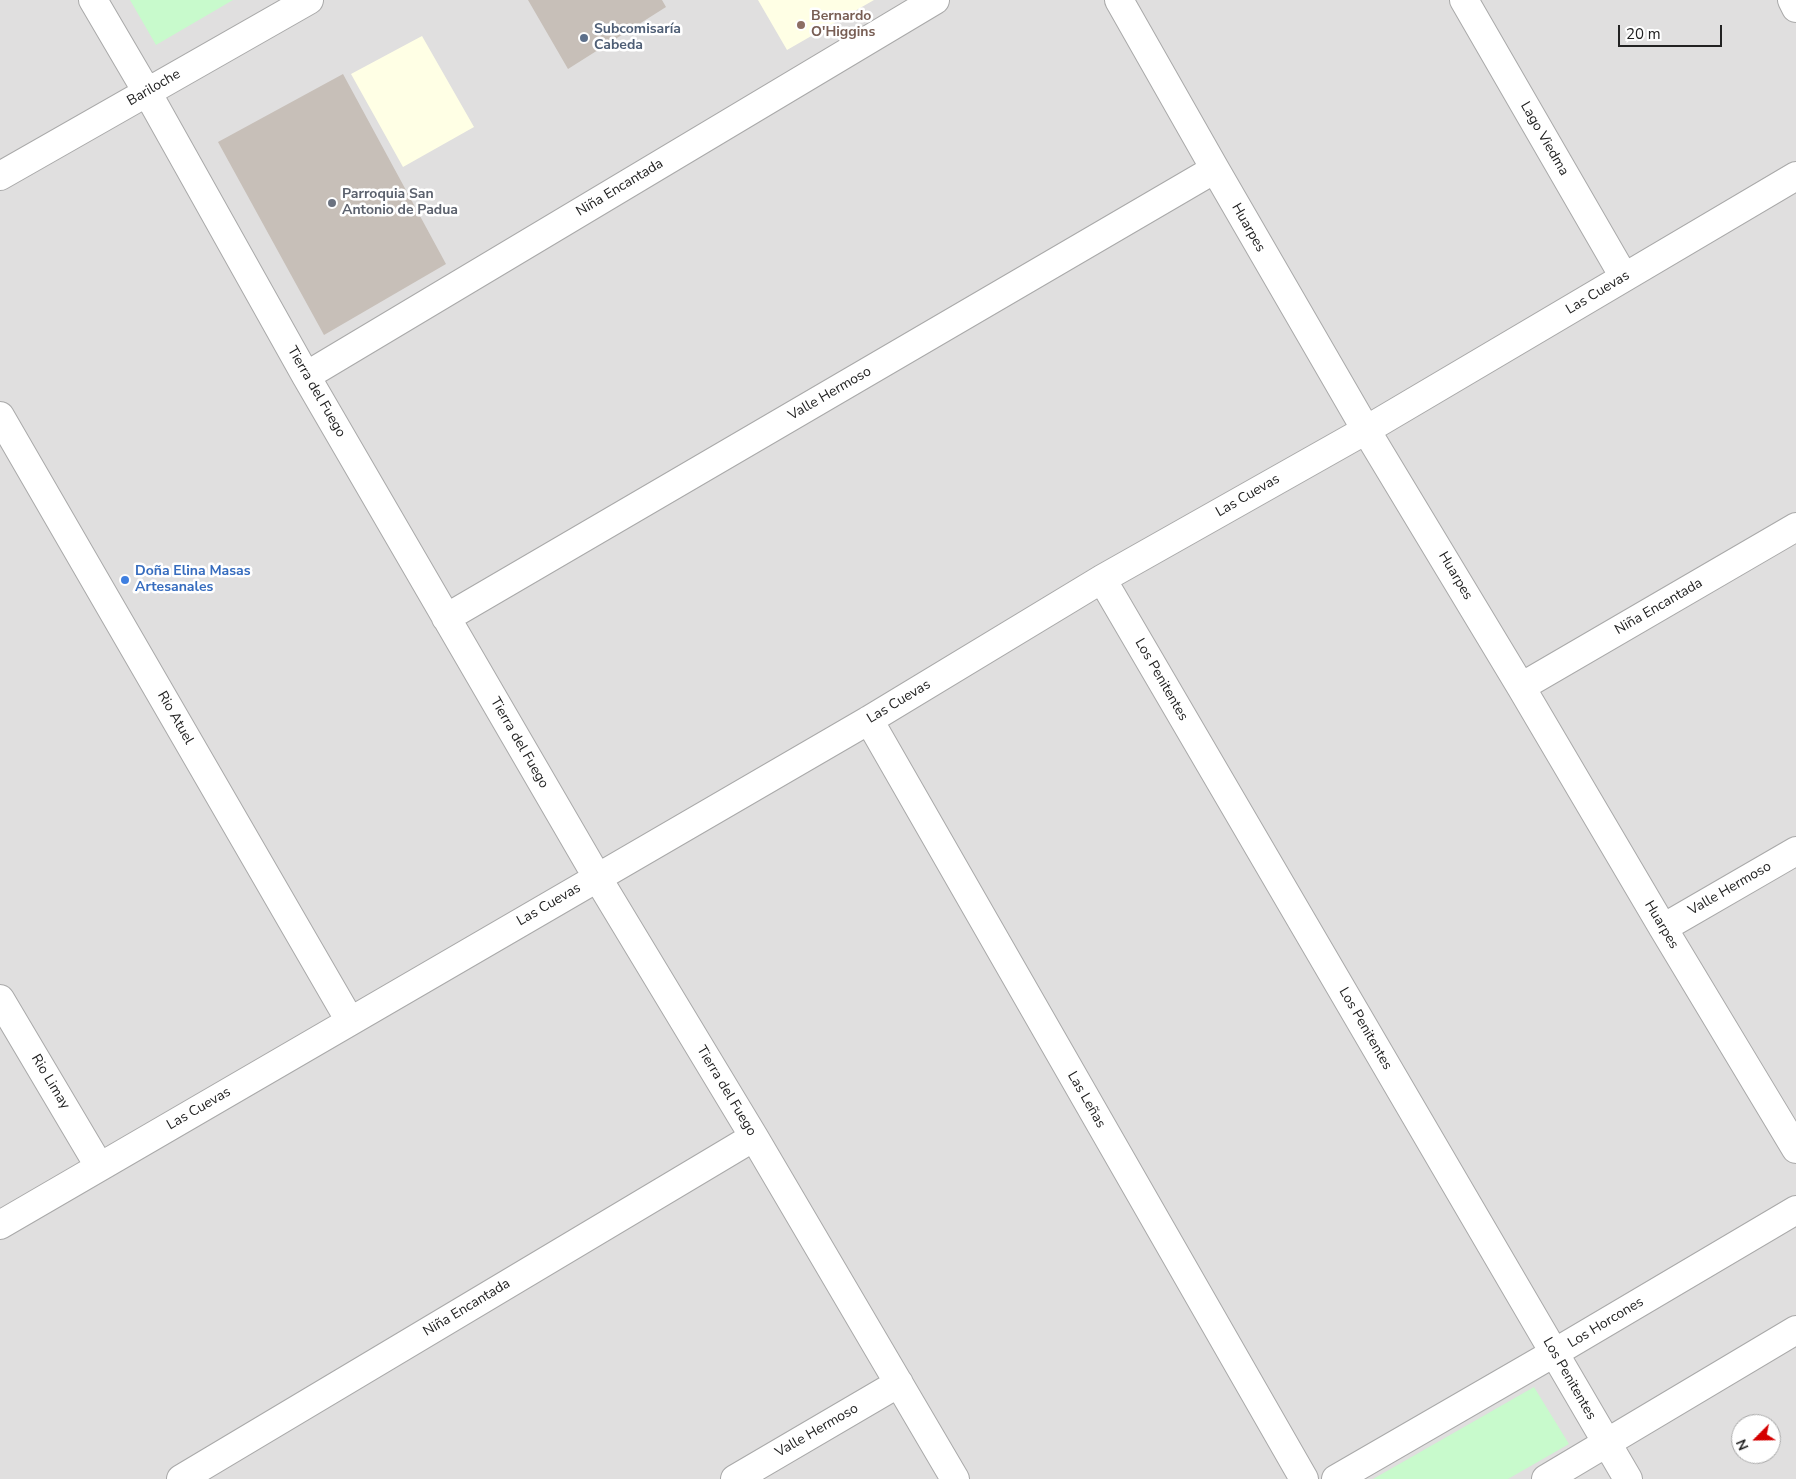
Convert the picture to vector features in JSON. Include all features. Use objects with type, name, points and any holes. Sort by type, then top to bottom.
[{"type":"street","name":"Tierra del Fuego","points":[[93,0],[147,92],[306,376],[446,618],[597,877],[754,1138],[955,1479]]},
{"type":"street","name":"Bariloche","points":[[0,176],[309,0]]},
{"type":"street","name":"Niña Encantada","points":[[306,376],[935,0]]},
{"type":"street","name":"Huarpes","points":[[1119,0],[1366,430],[1522,686],[1663,928],[1796,1149]]},
{"type":"street","name":"Lago Viedma","points":[[1464,0],[1624,277]]},
{"type":"street","points":[[1792,0],[1796,8]]},
{"type":"street","name":"Valle Hermoso","points":[[446,618],[1215,169]]},
{"type":"street","name":"Las Cuevas","points":[[0,1225],[868,720],[1102,579],[1366,430],[1796,176]]},
{"type":"street","name":"Rio Atuel","points":[[0,416],[350,1021]]},
{"type":"street","name":"Niña Encantada","points":[[1522,686],[1796,527]]},
{"type":"street","name":"Los Penitentes","points":[[1102,579],[1628,1479]]},
{"type":"street","name":"Las Leñas","points":[[868,720],[1304,1479]]},
{"type":"street","name":"Valle Hermoso","points":[[1663,928],[1796,851]]},
{"type":"street","name":"Rio Limay","points":[[0,999],[99,1166]]},
{"type":"street","name":"Niña Encantada","points":[[181,1479],[754,1138]]},
{"type":"street","name":"Los Horcones","points":[[1336,1479],[1796,1210]]},
{"type":"street","points":[[1546,1479],[1796,1330]]},
{"type":"street","name":"Valle Hermoso","points":[[735,1479],[899,1383]]},
{"type":"shaded area","points":[[0,0],[1796,0],[1796,1479],[0,1479]]},
{"type":"shaded area","name":"Bernardo O'Higgins","points":[[758,0],[874,0],[787,50]]},
{"type":"shaded area","points":[[422,36],[474,127],[403,167],[351,74]]},
{"type":"green space","points":[[130,0],[233,0],[156,45]]},
{"type":"green space","points":[[1534,1387],[1569,1444],[1508,1479],[1373,1479]]},
{"type":"building","name":"Subcomisaría Cabeda","points":[[528,0],[662,0],[666,7],[568,69]]},
{"type":"building","name":"Parroquia San Antonio de Padua","points":[[343,74],[446,264],[324,335],[218,142]]},
{"type":"place","name":"Bernardo O'Higgins","points":[[801,25]]},
{"type":"place","name":"Subcomisaría Cabeda","points":[[584,38]]},
{"type":"place","name":"Parroquia San Antonio de Padua","points":[[332,203]]},
{"type":"place","name":"Doña Elina Masas Artesanales","points":[[125,580]]}]
